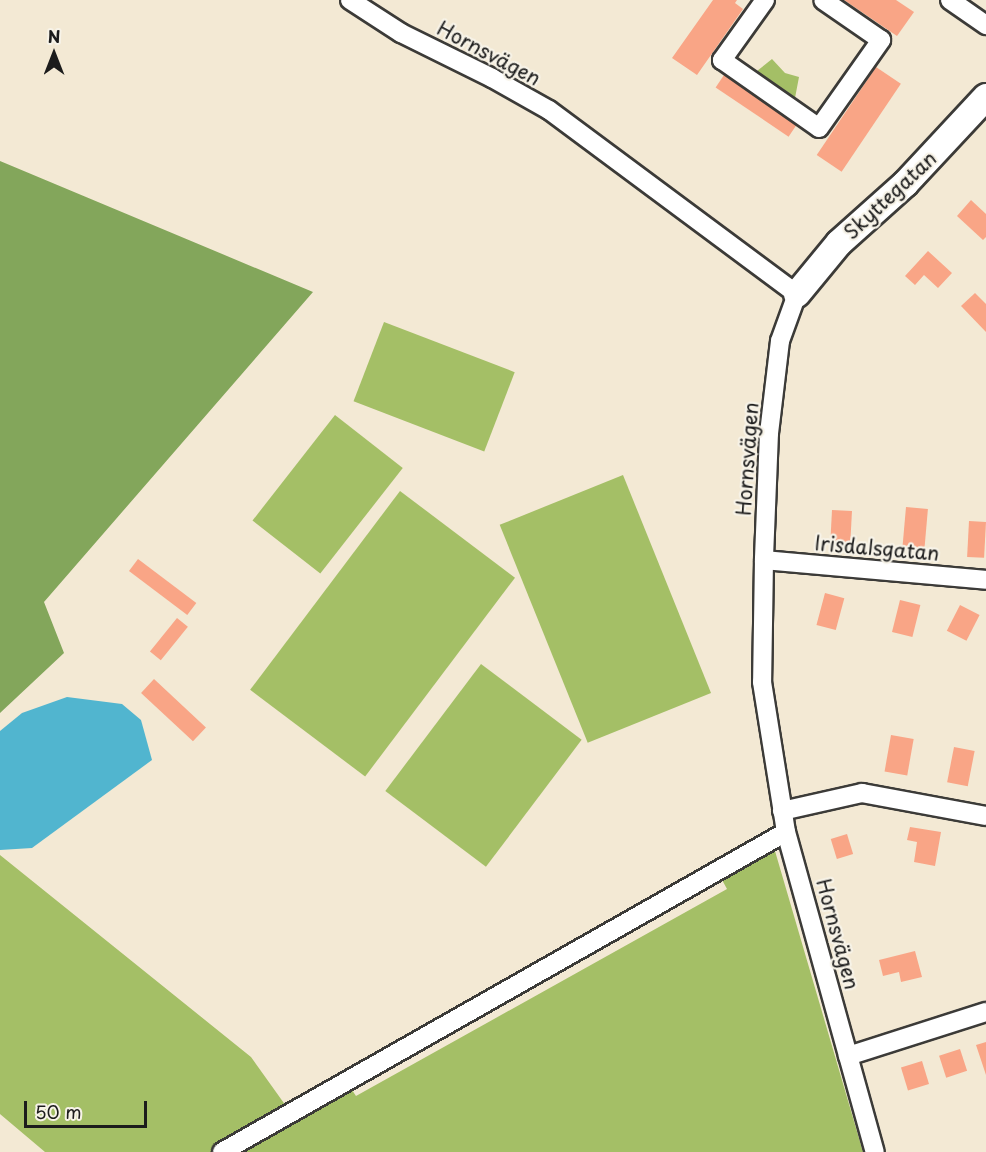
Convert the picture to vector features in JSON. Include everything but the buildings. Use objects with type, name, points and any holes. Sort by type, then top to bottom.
[{"type":"street","name":"Hornsvägen","points":[[350,0],[401,33],[492,78],[549,110],[797,294],[779,353],[769,433],[762,682],[786,832],[875,1152]]},
{"type":"street","points":[[765,0],[722,60],[819,128],[880,40],[823,0]]},
{"type":"street","points":[[950,0],[986,25]]},
{"type":"street","name":"Skyttegatan","points":[[797,294],[839,243],[904,184],[986,97]]},
{"type":"street","name":"Irisdalsgatan","points":[[764,560],[986,580]]},
{"type":"street","points":[[782,811],[862,793],[986,816]]},
{"type":"street","points":[[222,1152],[786,832]]},
{"type":"street","points":[[848,1056],[986,1012]]},
{"type":"green space","points":[[772,59],[785,73],[799,77],[795,98],[786,97],[761,78],[757,71]]},
{"type":"green space","points":[[0,161],[313,292],[44,602],[64,653],[0,713]]},
{"type":"green space","points":[[384,322],[515,372],[484,452],[354,401]]},
{"type":"green space","points":[[335,415],[403,468],[320,574],[253,521]]},
{"type":"green space","points":[[623,475],[711,693],[588,743],[500,525]]},
{"type":"green space","points":[[400,491],[515,578],[365,777],[250,690]]},
{"type":"green space","points":[[481,664],[582,740],[486,867],[385,791]]},
{"type":"green space","points":[[775,851],[863,1152],[45,1152],[0,1114],[0,855],[251,1057],[296,1120],[350,1087],[356,1096],[727,889],[721,878]]},
{"type":"water","points":[[67,697],[122,704],[141,720],[152,760],[32,848],[0,850],[0,731],[22,713]]}]
